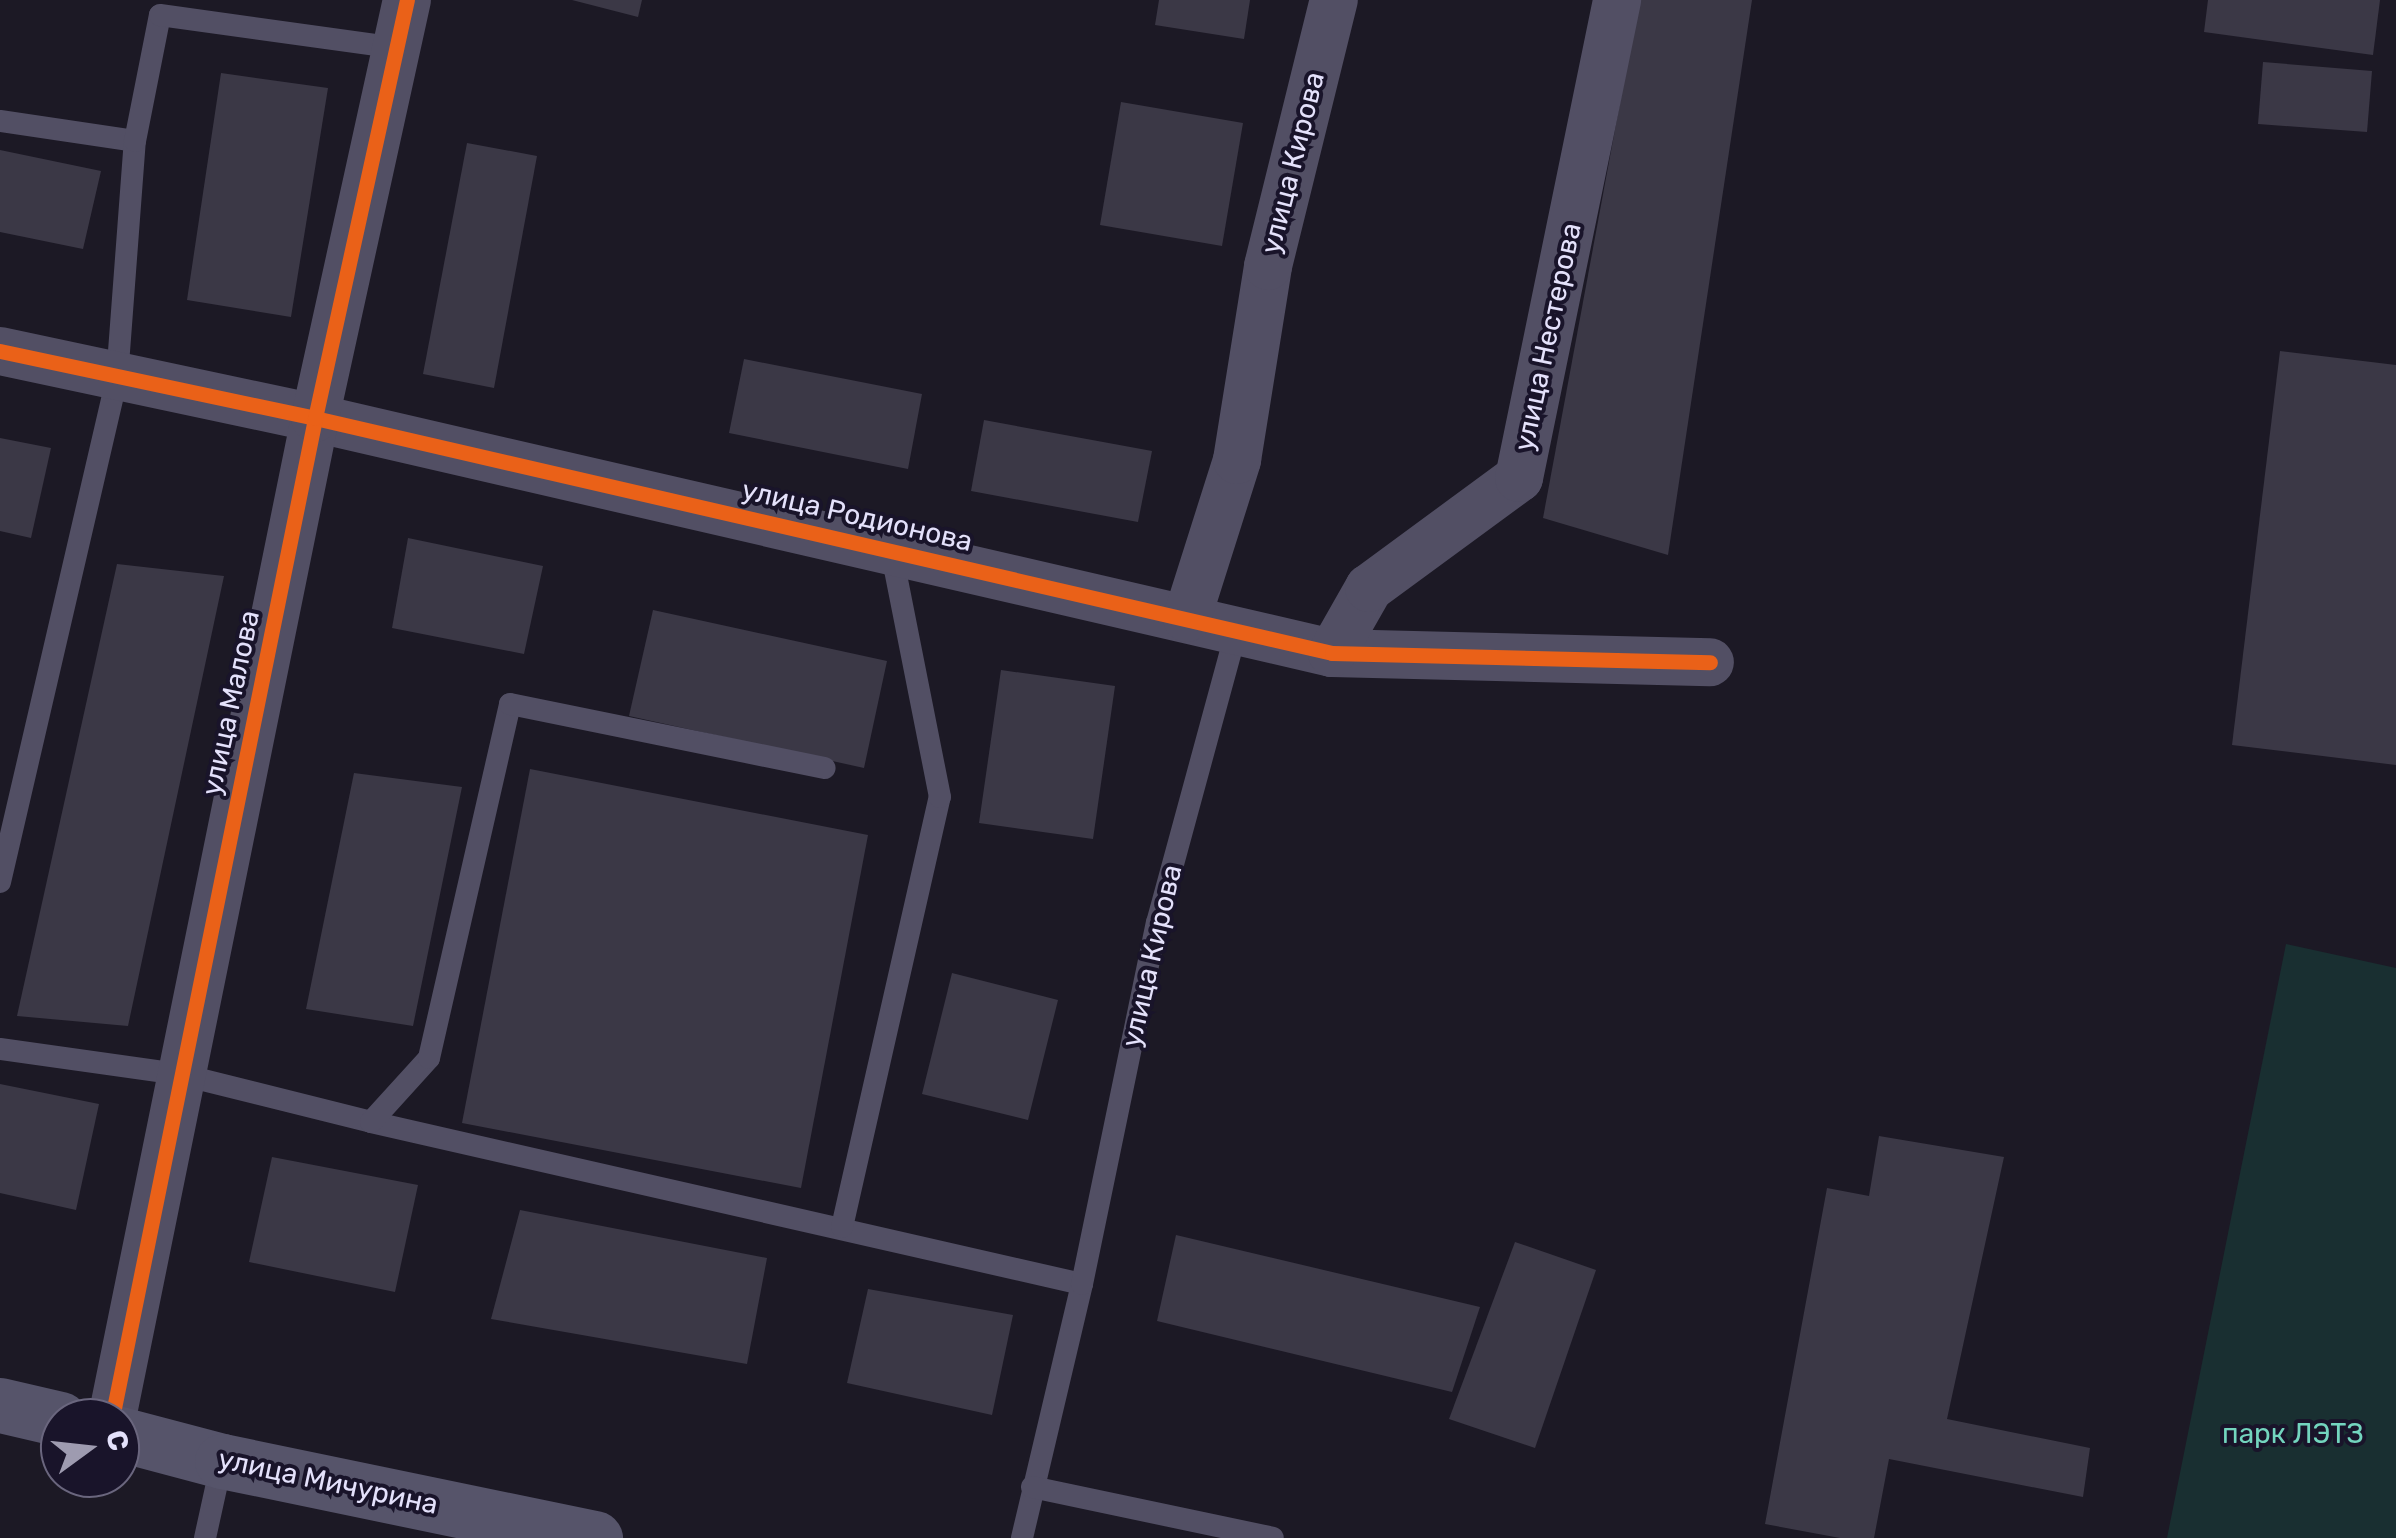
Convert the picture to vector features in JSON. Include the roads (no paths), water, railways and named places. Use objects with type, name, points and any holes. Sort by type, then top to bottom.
[{"type":"main road","points":[[0,1405],[40,1415]]},
{"type":"main road","name":"улица Мичурина","points":[[140,1439],[222,1461],[595,1538]]},
{"type":"street","name":"улица Малова","points":[[116,1398],[315,418],[408,0]]},
{"type":"street","name":"улица Кирова","points":[[1187,618],[1237,460],[1268,266],[1334,0]]},
{"type":"street","name":"улица Нестерова","points":[[1332,653],[1369,588],[1519,478],[1617,0]]},
{"type":"street","name":"улица Родионова","points":[[0,351],[891,548],[1332,653],[1710,662]]},
{"type":"lane","points":[[0,882],[117,378],[135,140],[160,15],[396,48]]},
{"type":"lane","points":[[0,121],[135,140]]},
{"type":"lane","points":[[842,1227],[940,797],[891,548]]},
{"type":"lane","name":"улица Кирова","points":[[1022,1538],[1082,1284],[1157,923],[1236,632]]},
{"type":"lane","points":[[371,1122],[429,1058],[510,704],[825,768]]},
{"type":"lane","points":[[0,1049],[179,1074],[371,1122],[1082,1284]]},
{"type":"lane","points":[[205,1538],[222,1461]]},
{"type":"lane","points":[[1032,1486],[1273,1538]]},
{"type":"park label","name":"парк ЛЭТЗ","points":[[2293,1434]]}]
